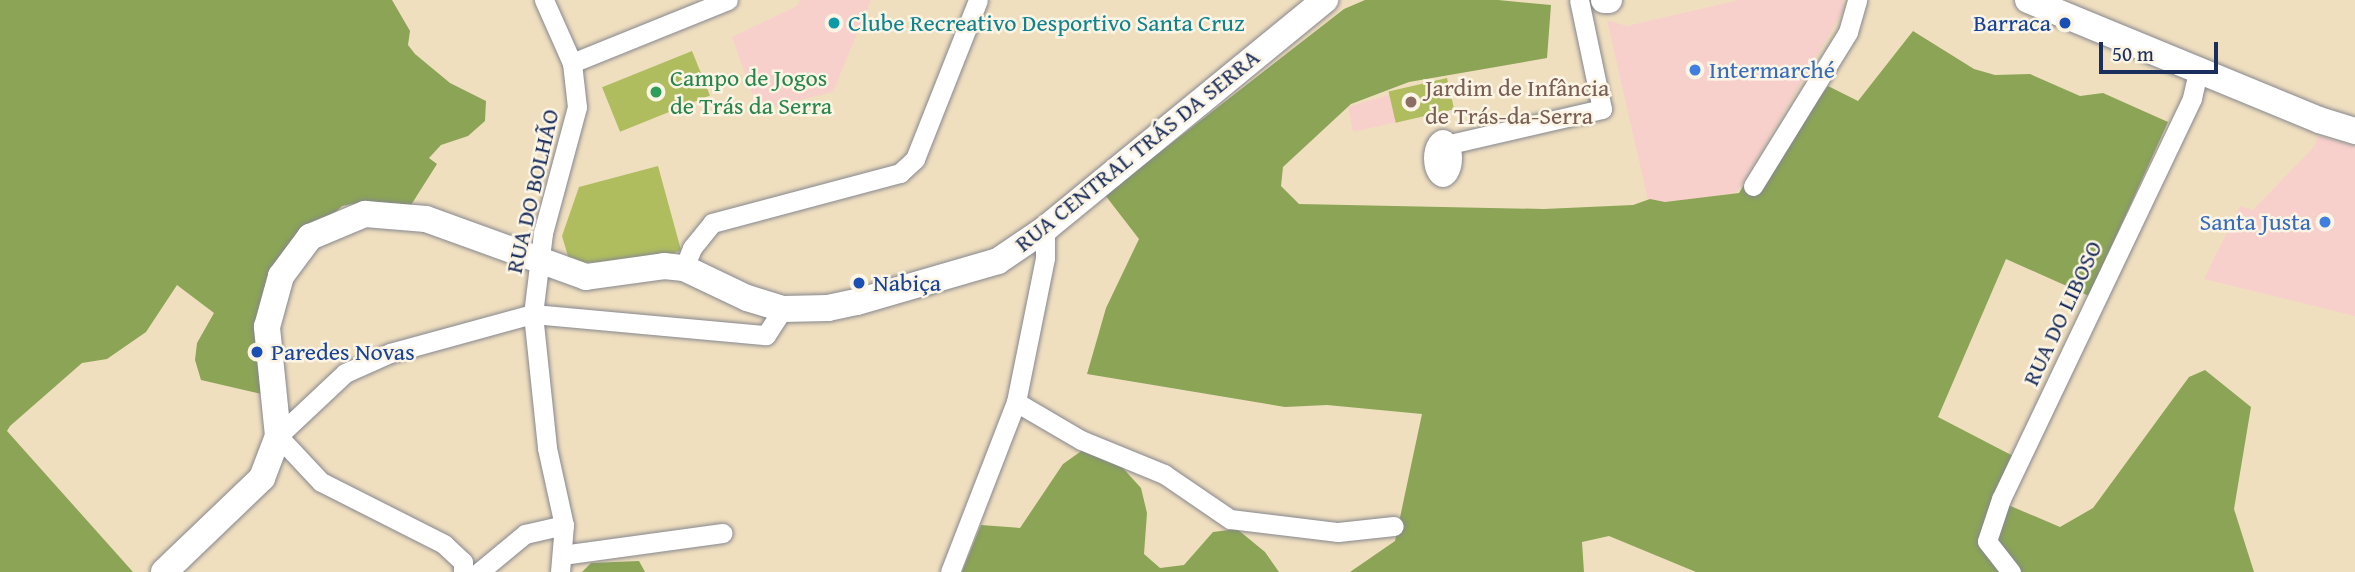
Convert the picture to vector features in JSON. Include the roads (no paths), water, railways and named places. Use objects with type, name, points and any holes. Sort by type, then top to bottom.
[{"type":"main road","points":[[2028,0],[2198,71],[2355,131]]},
{"type":"main road","name":"RUA CENTRAL TRÁS DA SERRA","points":[[783,309],[847,304],[998,261],[1045,229],[1321,1]]},
{"type":"main road","points":[[164,572],[261,478],[278,436],[267,327],[281,276],[310,237],[365,214],[426,219],[586,277],[664,266],[684,268],[747,298],[783,309]]},
{"type":"street","name":"RUA DO BOLHÃO","points":[[544,0],[572,63],[577,107],[543,233],[543,263],[533,314],[547,447],[564,525],[561,564]]},
{"type":"street","points":[[572,63],[728,0]]},
{"type":"street","points":[[684,268],[692,248],[712,223],[900,173],[915,159],[978,0]]},
{"type":"street","points":[[1450,144],[1602,109],[1578,0]]},
{"type":"street","points":[[1753,186],[1848,32],[1857,0]]},
{"type":"street","name":"RUA DO LIBOSO","points":[[2011,572],[1987,541],[2001,499],[2192,98],[2198,71]]},
{"type":"street","points":[[950,572],[1016,402],[1045,258],[1045,229]]},
{"type":"street","points":[[463,572],[463,562],[444,544],[321,482],[278,436],[345,373],[390,353],[533,314],[766,335],[783,309]]},
{"type":"street","points":[[1016,402],[1081,440],[1164,474],[1230,519],[1338,532],[1394,526]]},
{"type":"street","points":[[479,572],[525,534],[564,525]]},
{"type":"street","points":[[561,564],[722,533]]},
{"type":"place","name":"Clube Recreativo Desportivo Santa Cruz","points":[[834,23]]},
{"type":"place","name":"Barraca","points":[[2065,23]]},
{"type":"place","name":"Intermarché","points":[[1695,70]]},
{"type":"place","name":"Campo de Jogos de Trás da Serra","points":[[656,92]]},
{"type":"place","name":"Jardim de Infância de Trás-da-Serra","points":[[1411,102]]},
{"type":"place","name":"Santa Justa","points":[[2325,222]]},
{"type":"place","name":"Nabiça","points":[[859,283]]},
{"type":"place","name":"Paredes Novas","points":[[257,352]]}]
